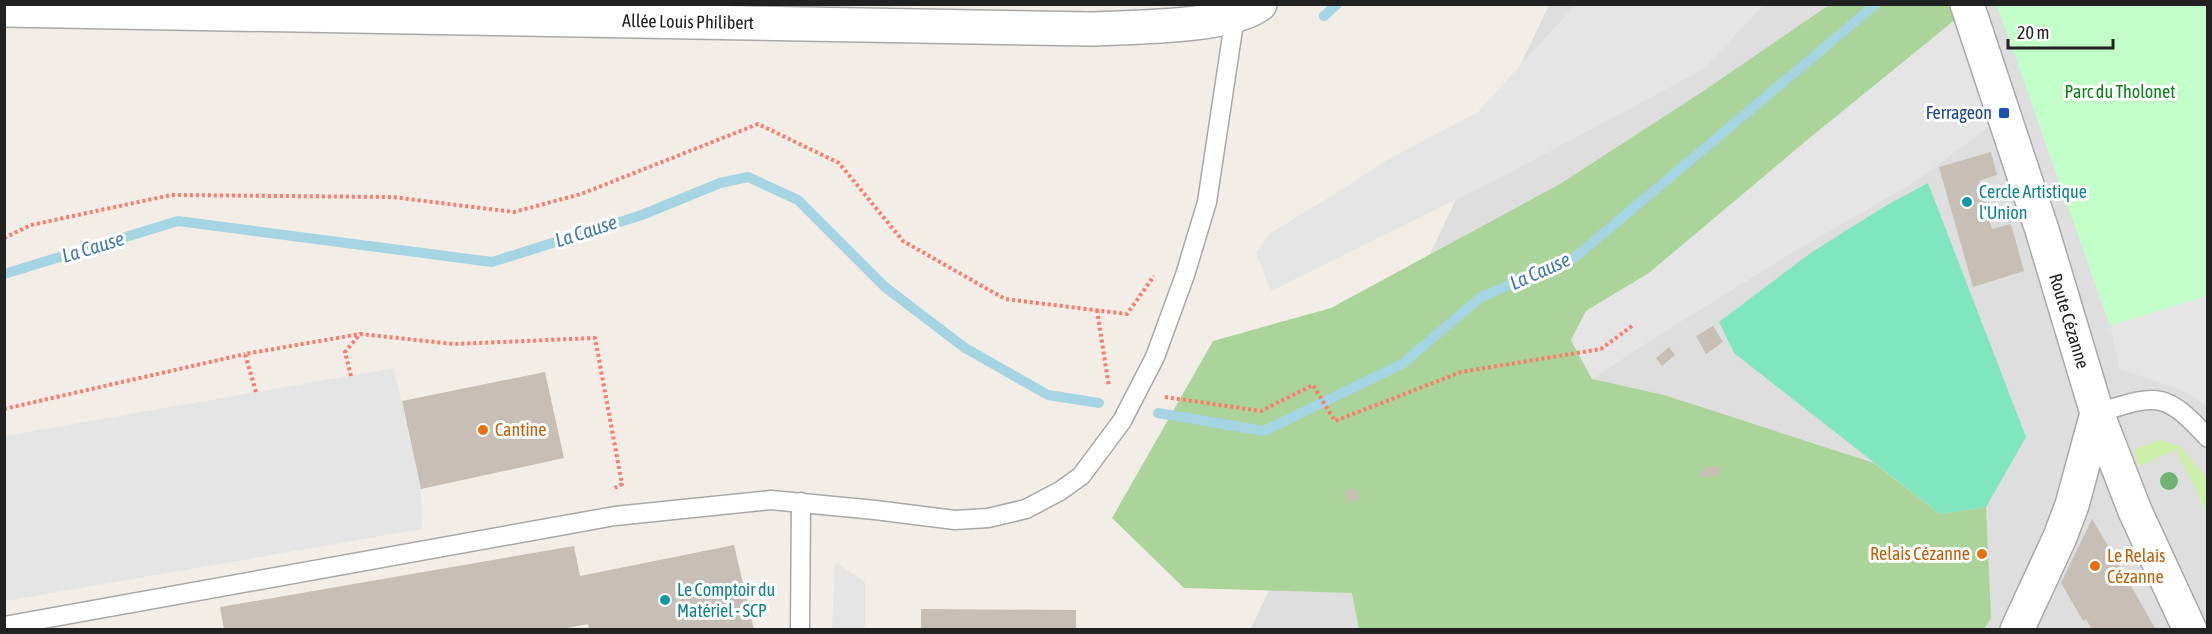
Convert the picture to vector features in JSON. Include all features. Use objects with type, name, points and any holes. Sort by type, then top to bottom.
[{"type":"street","name":"Route Cézanne","points":[[1968,6],[2032,198],[2097,413],[2135,511],[2190,630]]},
{"type":"street","name":"Allée Louis Philibert","points":[[4,10],[1090,29],[1186,24],[1247,10]]},
{"type":"street","points":[[2017,630],[2060,537],[2072,505],[2097,413]]},
{"type":"lane","points":[[4,626],[615,516],[728,503],[771,500],[801,502],[955,520],[988,518],[1026,509],[1060,491],[1081,476],[1122,421],[1155,357],[1185,275],[1207,202],[1247,10]]},
{"type":"lane","points":[[2097,413],[2147,399],[2162,400],[2176,407],[2208,438]]},
{"type":"lane","points":[[800,630],[801,502]]},
{"type":"path","points":[[4,238],[31,225],[171,195],[392,197],[514,212],[581,194],[758,124],[839,163],[903,241],[1005,299],[1127,314],[1160,267]]},
{"type":"path","points":[[1097,310],[1109,388]]},
{"type":"path","points":[[1165,397],[1262,411],[1313,385],[1335,420],[1461,372],[1601,348],[1632,327]]},
{"type":"path","points":[[351,375],[345,352],[360,334]]},
{"type":"path","points":[[4,409],[245,354],[360,334],[454,344],[595,338],[622,484],[611,490],[615,516]]},
{"type":"path","points":[[245,354],[256,392]]},
{"type":"shaded area","points":[[1549,5],[2207,5],[2207,629],[1250,630]]},
{"type":"shaded area","points":[[1575,5],[1764,5],[1702,70],[1511,172],[1271,291],[1256,253],[1269,234],[1387,160],[1478,112]]},
{"type":"shaded area","points":[[1956,19],[1994,123],[1913,183],[1795,251],[1592,379],[1571,340],[1586,311],[1649,273]]},
{"type":"shaded area","points":[[2207,296],[2207,406],[2185,391],[2120,369],[2110,326]]},
{"type":"shaded area","points":[[394,368],[421,489],[422,529],[5,601],[5,436]]},
{"type":"shaded area","points":[[835,562],[865,582],[865,629],[832,629]]},
{"type":"green space","points":[[1829,5],[1949,5],[1956,19],[1649,273],[1586,311],[1571,340],[1592,379],[1664,395],[1874,463],[1940,514],[1986,507],[1991,618],[1984,629],[1359,629],[1352,593],[1184,588],[1112,518],[1213,341],[1331,308],[1560,184],[1705,90]]},
{"type":"green space","name":"Parc du Tholonet","points":[[1997,5],[2207,5],[2207,296],[2110,326]]},
{"type":"green space","points":[[1928,183],[2026,437],[1986,507],[1940,514],[1734,353],[1719,322],[1812,252],[1887,205]]},
{"type":"green space","points":[[2160,440],[2179,446],[2207,478],[2207,513],[2176,450],[2139,466],[2134,450]]},
{"type":"building","name":"Cercle Artistique l'Union","points":[[1991,152],[1997,175],[1979,181],[1992,229],[2011,224],[2024,271],[1973,287],[1939,167]]},
{"type":"building","points":[[1713,326],[1723,342],[1706,354],[1696,336]]},
{"type":"building","points":[[1669,347],[1675,355],[1662,366],[1656,358]]},
{"type":"building","name":"Cantine","points":[[545,372],[564,458],[421,489],[402,401]]},
{"type":"building","points":[[1705,467],[1720,467],[1719,476],[1700,477],[1701,470],[1705,470]]},
{"type":"building","points":[[1355,488],[1360,498],[1349,503],[1345,492]]},
{"type":"building","points":[[2092,519],[2156,630],[2092,630],[2086,619],[2083,621],[2061,583]]},
{"type":"building","points":[[734,545],[754,630],[589,630],[588,624],[556,630],[224,630],[220,607],[574,546],[580,576]]},
{"type":"building","points":[[921,609],[1076,610],[1076,630],[921,630]]},
{"type":"waterway","points":[[1324,16],[1337,4]]},
{"type":"waterway","name":"La Cause","points":[[1158,413],[1264,431],[1402,364],[1481,297],[1574,258],[1876,4]]},
{"type":"waterway","name":"La Cause","points":[[4,274],[178,221],[492,262],[642,215],[720,183],[748,177],[798,200],[885,287],[965,348],[1048,395],[1099,403]]},
{"type":"place","name":"Ferrageon","points":[[2004,113]]},
{"type":"place","name":"Cercle Artistique l'Union","points":[[1967,202]]},
{"type":"place","name":"Cantine","points":[[483,430]]},
{"type":"place","name":"Relais Cézanne","points":[[1982,554]]},
{"type":"place","name":"Le Relais Cézanne","points":[[2095,566]]},
{"type":"place","name":"Le Comptoir du Matériel - SCP","points":[[665,600]]}]
